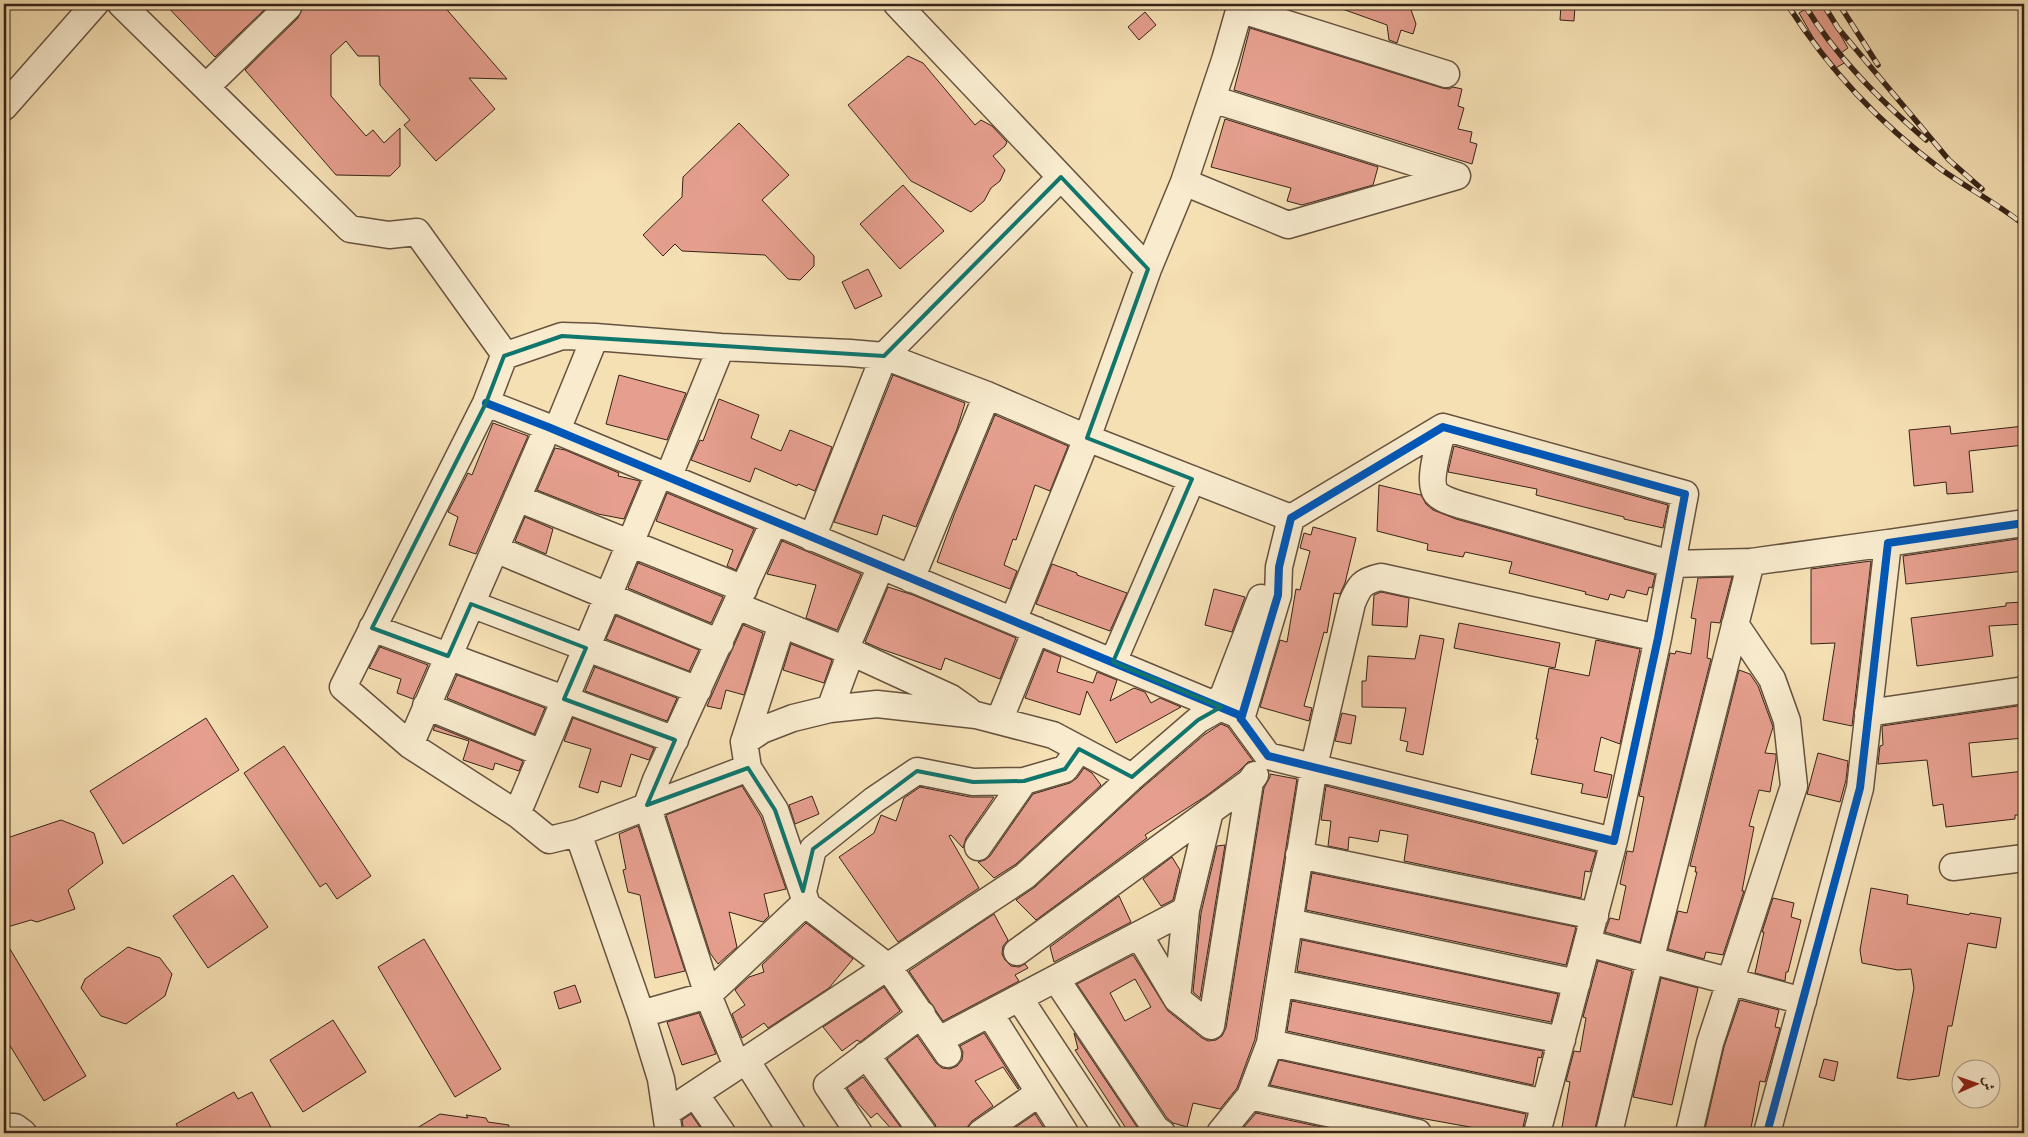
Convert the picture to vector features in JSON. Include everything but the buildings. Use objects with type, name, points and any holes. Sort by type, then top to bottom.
[{"type":"street","points":[[4,107],[95,4]]},
{"type":"street","points":[[121,4],[350,229],[389,235],[417,232],[501,349],[504,356],[486,403],[343,687],[410,745],[517,814],[549,840],[578,833],[647,805],[748,768]]},
{"type":"street","points":[[206,87],[288,7],[285,4]]},
{"type":"street","points":[[897,4],[1148,269]]},
{"type":"street","points":[[988,718],[1024,626],[1087,438],[1148,269],[1184,182],[1212,99],[1240,6],[1446,74]]},
{"type":"street","points":[[1184,182],[1288,225],[1457,176],[1212,99]]},
{"type":"street","points":[[812,538],[884,356],[1061,177]]},
{"type":"street","points":[[504,356],[562,336],[884,356],[987,395],[1087,438],[1291,518]]},
{"type":"street","points":[[410,745],[517,498],[595,337]]},
{"type":"street","points":[[517,814],[630,543],[663,476],[721,347]]},
{"type":"street","points":[[912,579],[987,395]]},
{"type":"street","points":[[486,403],[1226,710],[1268,756],[1614,842]]},
{"type":"street","points":[[1443,427],[1432,483],[1436,492],[1444,498],[1461,505],[1671,564],[1750,562],[2024,523]]},
{"type":"street","points":[[1226,710],[1224,694],[1262,597],[1279,567],[1291,518],[1443,427],[1685,494],[1658,638],[1614,842],[1537,1133]]},
{"type":"street","points":[[1113,662],[1192,479]]},
{"type":"street","points":[[517,498],[630,543],[741,598],[782,624],[848,651],[951,698],[988,718]]},
{"type":"street","points":[[774,522],[741,598],[656,780],[647,805],[708,995],[741,1063],[792,1133]]},
{"type":"street","points":[[1767,1133],[1860,788],[1888,543]]},
{"type":"street","points":[[495,549],[720,643]]},
{"type":"street","points":[[1609,1133],[1650,960],[1750,562]]},
{"type":"street","points":[[830,709],[848,651],[880,566]]},
{"type":"street","points":[[1220,1133],[1250,1096],[1270,1043],[1314,766],[1352,603],[1358,588],[1368,580],[1381,577],[1658,638]]},
{"type":"street","points":[[471,604],[698,690]]},
{"type":"street","points":[[782,624],[744,742],[748,768],[775,810],[807,905],[888,967],[943,1047],[990,1014],[1186,910]]},
{"type":"street","points":[[1689,1133],[1710,1043],[1794,786],[1787,721],[1772,678],[1735,624]]},
{"type":"street","points":[[372,628],[675,740]]},
{"type":"street","points":[[1868,713],[2024,690]]},
{"type":"street","points":[[744,742],[762,730],[794,718],[830,709],[876,704],[988,718],[1053,735],[1132,777]]},
{"type":"street","points":[[426,706],[542,753]]},
{"type":"street","points":[[667,1123],[695,1094],[1025,876],[1132,777],[1198,720],[1226,710]]},
{"type":"street","points":[[641,1014],[708,995],[805,903],[802,891],[813,849],[874,800],[917,771],[972,782],[1024,781],[1065,769],[1079,749]]},
{"type":"street","points":[[1017,952],[1250,782],[1268,756]]},
{"type":"street","points":[[978,847],[1024,781]]},
{"type":"street","points":[[1139,935],[1177,999],[1211,1026],[1250,782]]},
{"type":"street","points":[[1177,999],[1186,910],[1210,810]]},
{"type":"street","points":[[578,833],[641,1014],[661,1079],[667,1123]]},
{"type":"street","points":[[1299,856],[1595,916]]},
{"type":"street","points":[[1953,866],[2024,858]]},
{"type":"street","points":[[1289,922],[1577,983]]},
{"type":"street","points":[[1587,943],[1803,1001]]},
{"type":"street","points":[[1056,978],[1156,1129],[1162,1133]]},
{"type":"street","points":[[1280,983],[1562,1040]]},
{"type":"street","points":[[1019,998],[1108,1133]]},
{"type":"street","points":[[859,1133],[827,1084],[922,1014]]},
{"type":"street","points":[[990,1014],[1065,1133]]},
{"type":"street","points":[[1270,1043],[1545,1103]]},
{"type":"street","points":[[866,1055],[923,1133]]},
{"type":"street","points":[[981,1133],[1039,1093]]},
{"type":"street","points":[[695,1094],[722,1133]]},
{"type":"street","points":[[1250,1096],[1418,1133]]},
{"type":"street","points":[[4,1127],[15,1127],[24,1133]]},
{"type":"highlighted area","points":[[1061,177],[1148,269],[1087,438],[1192,479],[1113,662],[1221,707],[1198,720],[1132,777],[1079,749],[1065,769],[1024,781],[973,782],[917,771],[813,849],[803,891],[775,810],[748,768],[647,805],[675,740],[564,699],[586,648],[471,604],[448,656],[372,628],[486,403],[504,356],[562,336],[884,356]]},
{"type":"railway","points":[[1787,4],[1820,51],[1876,114],[1942,170],[2024,225]]},
{"type":"railway","points":[[1804,4],[1830,42],[1860,77],[1926,140]]},
{"type":"railway","points":[[1823,4],[1838,28],[1949,160],[1982,189]]},
{"type":"railway","points":[[1839,4],[1878,65]]},
{"type":"cycle path","points":[[486,403],[548,427],[1239,715],[1241,719],[1268,756],[1614,841],[1658,638],[1685,494],[1443,427],[1291,518],[1279,567],[1278,595],[1241,719]]},
{"type":"cycle path","points":[[1767,1133],[1860,788],[1888,543],[2024,523]]}]
